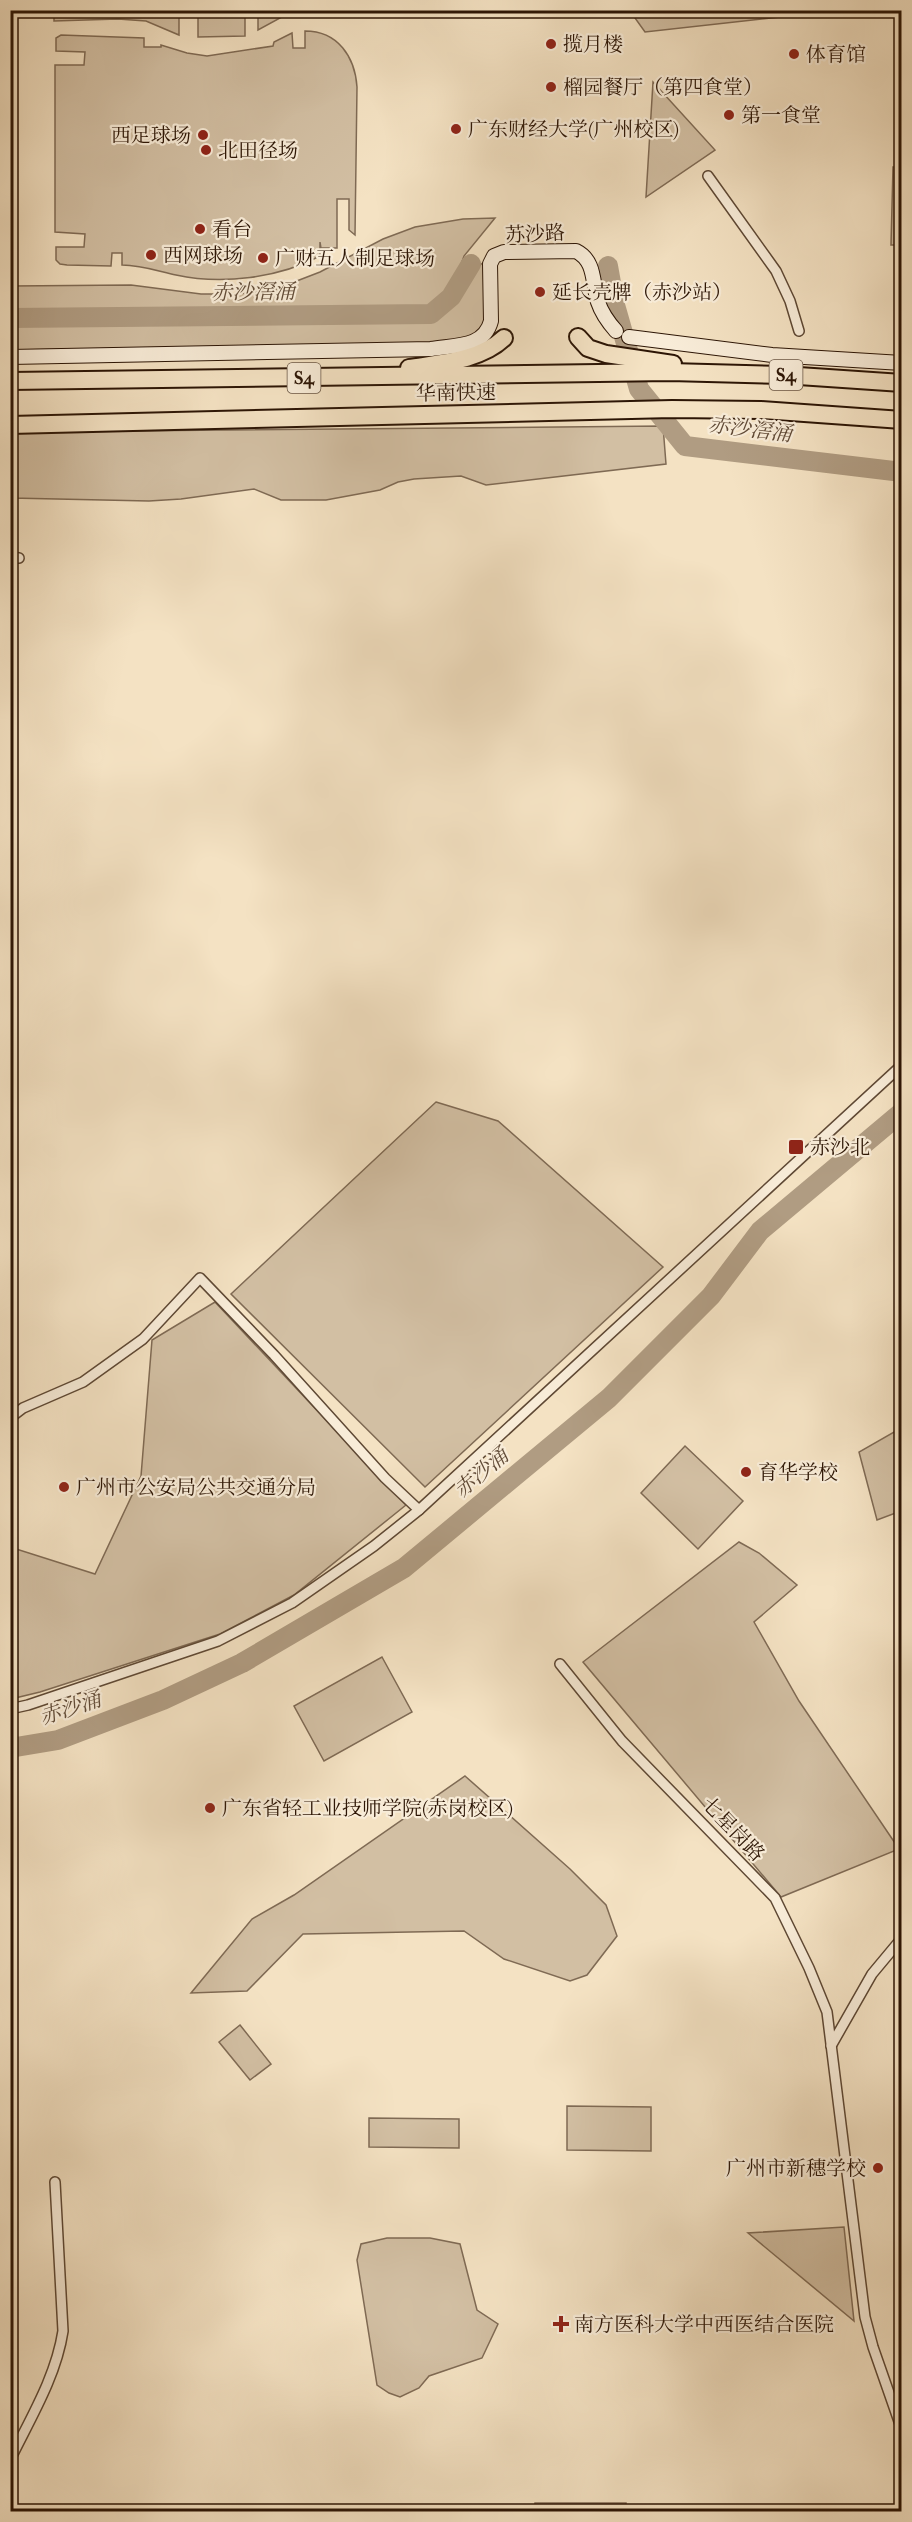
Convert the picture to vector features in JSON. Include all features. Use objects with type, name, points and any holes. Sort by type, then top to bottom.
[{"type":"highway","points":[[353,377],[457,360],[493,348],[504,338]]},
{"type":"highway","points":[[583,343],[606,354],[669,368]]},
{"type":"highway","name":"华南快速","points":[[10,381],[597,373],[669,368],[902,383]]},
{"type":"highway","name":"华南快速","points":[[10,425],[672,409],[760,410],[902,420]]},
{"type":"street","points":[[708,176],[776,271],[790,300],[800,331]]},
{"type":"street","name":"苏沙路","points":[[10,357],[431,349],[473,343],[483,337],[491,321],[490,264],[494,256],[504,252],[576,251],[585,256],[591,266],[598,303],[606,321],[616,331],[629,337],[772,356],[902,363]]},
{"type":"street","points":[[10,1709],[218,1641],[292,1603],[374,1546],[418,1510],[902,1065]]},
{"type":"street","points":[[10,1418],[23,1408],[84,1382],[143,1339],[200,1278],[274,1355],[391,1484],[418,1510]]},
{"type":"street","name":"七星岗路","points":[[560,1664],[622,1740],[775,1898],[809,1968],[827,2012],[866,2317],[873,2347],[902,2430]]},
{"type":"street","points":[[831,2046],[872,1974],[902,1938]]},
{"type":"street","points":[[10,2460],[52,2374],[63,2331],[55,2182]]},
{"type":"shaded area","points":[[258,10],[293,11],[258,30]]},
{"type":"shaded area","points":[[54,11],[179,11],[179,35],[146,21],[118,19],[54,21]]},
{"type":"shaded area","points":[[198,11],[245,11],[245,36],[198,37]]},
{"type":"shaded area","points":[[630,11],[835,11],[645,32]]},
{"type":"shaded area","name":"北田径场","points":[[305,31],[327,36],[343,48],[356,76],[355,235],[349,230],[349,199],[337,199],[337,248],[321,248],[320,242],[320,256],[287,270],[269,274],[231,279],[194,278],[122,265],[122,253],[112,253],[111,266],[67,265],[60,264],[56,260],[56,247],[84,247],[85,234],[55,232],[55,65],[84,65],[85,52],[56,51],[56,38],[61,35],[144,38],[144,47],[161,47],[161,45],[207,56],[273,46],[274,42],[292,33],[293,48],[305,48]]},
{"type":"shaded area","points":[[653,82],[715,150],[646,197]]},
{"type":"shaded area","points":[[893,167],[901,167],[901,245],[891,245]]},
{"type":"shaded area","points":[[495,218],[464,256],[455,281],[430,308],[11,311],[11,286],[131,285],[201,294],[238,294],[276,289],[320,272],[383,239],[415,227],[463,219]]},
{"type":"shaded area","points":[[485,261],[485,322],[474,337],[431,344],[11,350],[10,325],[420,322],[436,317],[454,304],[477,269]]},
{"type":"shaded area","points":[[663,426],[666,464],[486,485],[461,476],[414,479],[398,482],[380,490],[326,500],[281,500],[254,489],[149,501],[11,498],[11,432]]},
{"type":"shaded area","points":[[436,1102],[498,1121],[663,1267],[425,1487],[231,1294]]},
{"type":"shaded area","points":[[215,1302],[406,1505],[294,1595],[220,1634],[40,1692],[11,1699],[10,1547],[95,1574],[141,1476],[152,1340]]},
{"type":"shaded area","points":[[901,1428],[901,1511],[877,1520],[859,1452]]},
{"type":"shaded area","points":[[685,1446],[743,1501],[698,1549],[641,1493]]},
{"type":"shaded area","points":[[739,1542],[759,1553],[797,1585],[754,1622],[799,1701],[899,1849],[781,1897],[583,1662]]},
{"type":"shaded area","points":[[382,1657],[412,1712],[324,1761],[294,1706]]},
{"type":"shaded area","points":[[465,1776],[570,1869],[606,1905],[617,1936],[587,1975],[570,1981],[504,1959],[464,1931],[303,1934],[247,1991],[191,1993],[252,1919],[294,1895]]},
{"type":"shaded area","points":[[240,2025],[271,2064],[250,2080],[219,2042]]},
{"type":"shaded area","points":[[567,2106],[651,2107],[651,2151],[567,2150]]},
{"type":"shaded area","points":[[369,2118],[459,2119],[459,2148],[369,2147]]},
{"type":"shaded area","points":[[844,2227],[854,2321],[748,2233]]},
{"type":"shaded area","points":[[387,2238],[430,2238],[460,2244],[477,2310],[498,2324],[482,2358],[429,2376],[419,2388],[400,2397],[377,2385],[357,2260],[361,2244]]},
{"type":"shaded area","points":[[535,2503],[626,2503],[626,2511],[534,2511]]},
{"type":"waterway","name":"赤沙滘涌","points":[[10,318],[431,314],[451,297],[471,264]]},
{"type":"waterway","name":"赤沙滘涌","points":[[608,266],[615,305],[639,389],[685,446],[902,472]]},
{"type":"waterway","name":"赤沙涌","points":[[10,1748],[58,1740],[163,1700],[242,1663],[404,1568],[609,1398],[711,1296],[760,1231],[902,1112]]},
{"type":"place","name":"揽月楼","points":[[551,44]]},
{"type":"place","name":"体育馆","points":[[794,54]]},
{"type":"place","name":"榴园餐厅（第四食堂）","points":[[551,87]]},
{"type":"place","name":"第一食堂","points":[[729,115]]},
{"type":"place","name":"广东财经大学(广州校区)","points":[[456,129]]},
{"type":"place","name":"西足球场","points":[[203,135]]},
{"type":"place","name":"北田径场","points":[[206,150]]},
{"type":"place","name":"看台","points":[[200,229]]},
{"type":"place","name":"西网球场","points":[[151,255]]},
{"type":"place","name":"广财五人制足球场","points":[[263,258]]},
{"type":"place","name":"延长壳牌（赤沙站）","points":[[540,292]]},
{"type":"place","name":"赤沙北","points":[[796,1147]]},
{"type":"place","name":"育华学校","points":[[746,1472]]},
{"type":"place","name":"广州市公安局公共交通分局","points":[[64,1487]]},
{"type":"place","name":"广东省轻工业技师学院(赤岗校区)","points":[[210,1808]]},
{"type":"place","name":"广州市新穗学校","points":[[878,2168]]},
{"type":"place","name":"南方医科大学中西医结合医院","points":[[561,2324]]}]
